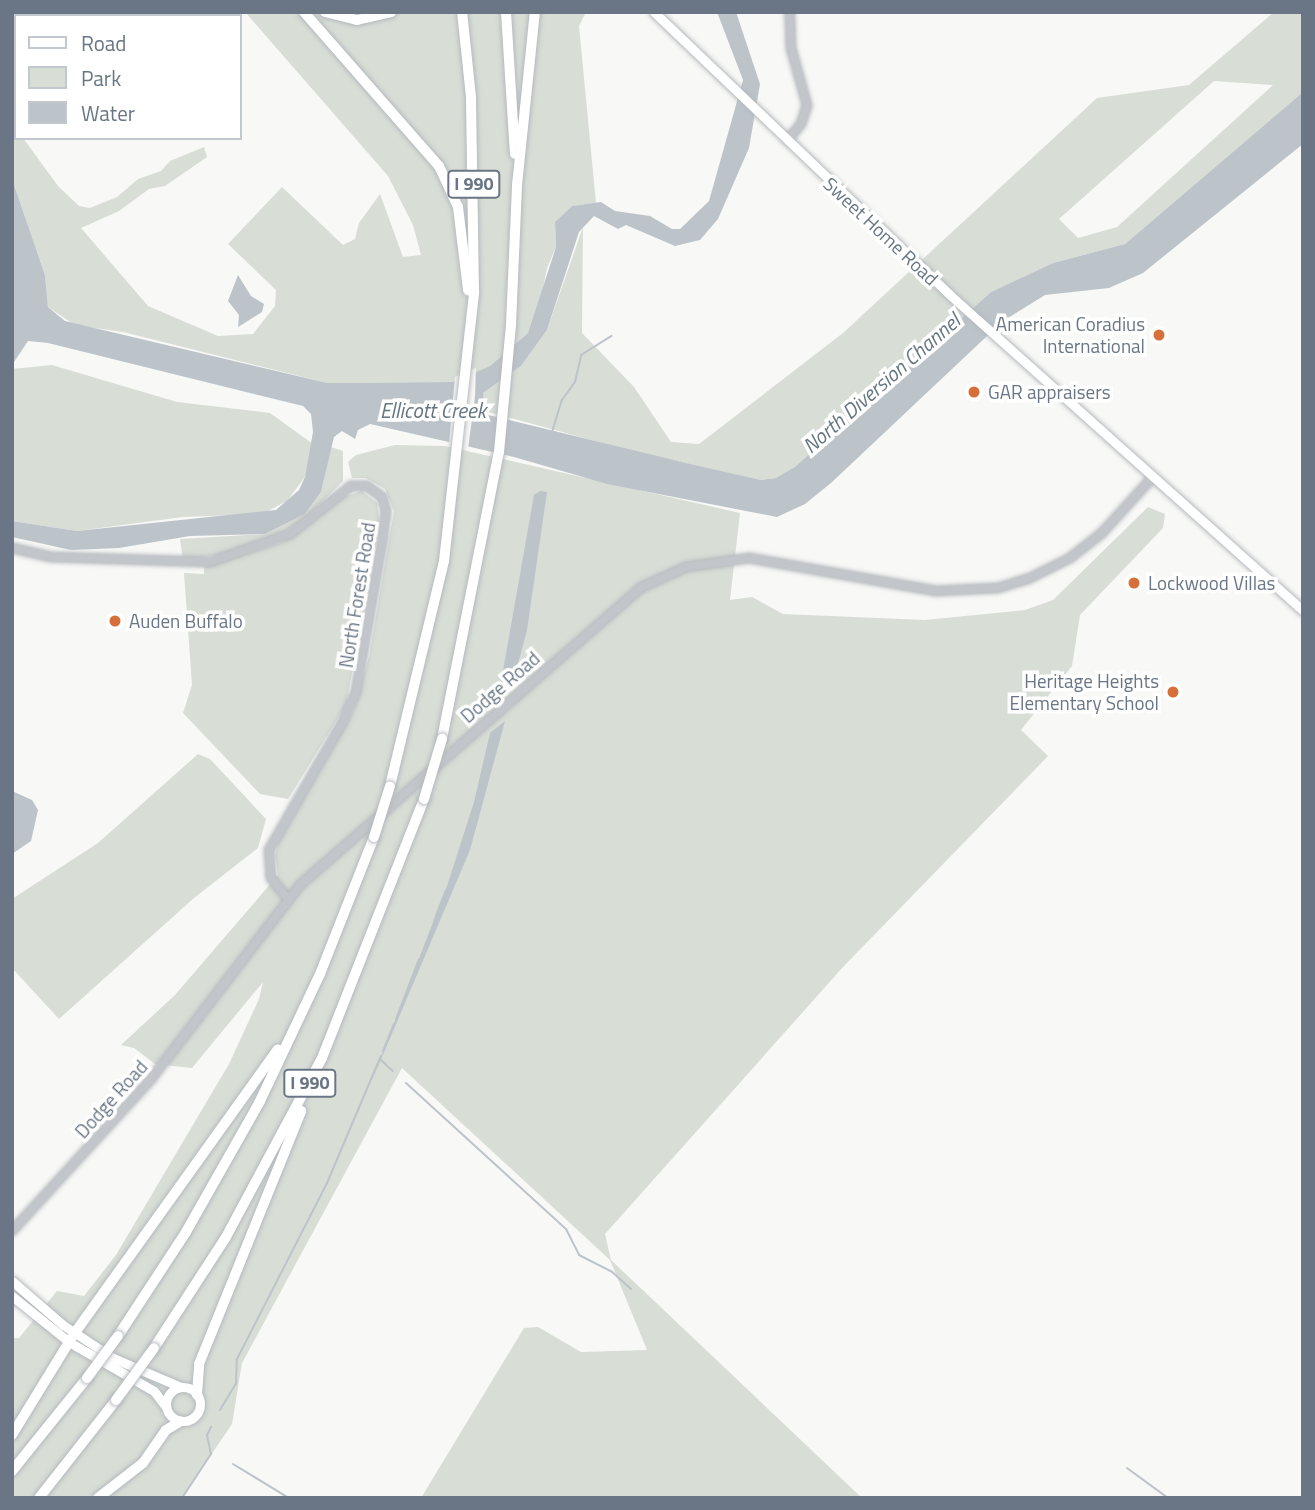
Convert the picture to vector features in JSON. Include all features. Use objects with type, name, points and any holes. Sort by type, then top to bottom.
[{"type":"highway","points":[[304,12],[425,148],[450,185],[463,240],[471,321]]},
{"type":"highway","points":[[325,12],[357,20],[391,12]]},
{"type":"highway","name":"I 990","points":[[12,1471],[88,1378],[118,1336],[231,1154],[320,974],[374,837],[390,786],[444,561],[471,321],[474,194],[462,12]]},
{"type":"highway","name":"I 990","points":[[39,1498],[154,1348],[226,1237],[306,1091],[364,959],[424,799],[442,739],[495,478],[512,300],[517,185],[506,12]]},
{"type":"highway","points":[[517,185],[536,12]]},
{"type":"highway","points":[[12,1435],[71,1338],[293,1027]]},
{"type":"highway","points":[[197,1395],[199,1364],[296,1133],[306,1091]]},
{"type":"highway","points":[[98,1498],[143,1463],[166,1430],[181,1421]]},
{"type":"main road","name":"Sweet Home Road","points":[[654,12],[950,295],[1303,611]]},
{"type":"main road","points":[[12,1281],[71,1338],[127,1366],[197,1395],[198,1411],[181,1421],[149,1387],[71,1338],[12,1296]]},
{"type":"main road","points":[[166,1408],[167,1397],[181,1387]]},
{"type":"street","points":[[787,141],[801,124],[807,105],[791,48],[790,12]]},
{"type":"street","name":"Dodge Road","points":[[12,1231],[152,1078],[286,898],[609,612],[653,580],[707,561],[749,558],[936,591],[998,588],[1070,558],[1101,534],[1152,478]]},
{"type":"street","name":"North Forest Road","points":[[12,548],[51,557],[210,562],[290,534],[348,488],[365,486],[380,495],[385,520],[356,692],[269,850],[271,877],[286,898]]},
{"type":"green space","points":[[245,12],[586,12],[579,26],[596,203],[572,206],[555,222],[556,247],[547,268],[538,313],[528,333],[490,366],[452,382],[327,383],[123,332],[75,325],[48,307],[45,275],[12,179],[12,122],[14,140],[24,140],[58,186],[79,206],[90,208],[117,197],[138,179],[161,171],[170,161],[204,147],[207,157],[165,186],[149,189],[119,211],[81,228],[148,306],[218,336],[253,334],[275,306],[276,290],[228,244],[282,187],[343,245],[355,239],[359,223],[380,194],[403,257],[421,255],[413,225],[388,176]]},
{"type":"green space","points":[[1274,12],[1303,12],[1303,92],[1125,244],[1053,263],[991,292],[795,468],[776,478],[760,480],[628,450],[481,410],[483,393],[521,366],[547,330],[583,227],[582,333],[634,387],[671,442],[699,444],[843,333],[1097,98],[1189,85]],"holes":[[[1214,81],[1273,85],[1117,227],[1078,238],[1059,219]]]},
{"type":"green space","points":[[52,365],[177,402],[270,413],[313,444],[305,477],[287,501],[262,514],[183,517],[77,531],[12,521],[12,369]]},
{"type":"green space","points":[[395,445],[445,446],[740,513],[730,600],[752,597],[783,614],[925,620],[1025,610],[1053,600],[1148,507],[1165,514],[1163,528],[1080,615],[1072,666],[1021,730],[1048,756],[843,967],[605,1234],[611,1260],[862,1498],[421,1498],[524,1328],[538,1327],[581,1352],[647,1350],[610,1260],[402,1068],[242,1363],[232,1424],[182,1498],[12,1498],[12,1338],[19,1338],[57,1291],[84,1296],[116,1255],[229,1064],[259,999],[263,982],[192,1068],[155,1064],[134,1048],[121,1045],[175,995],[278,875],[275,855],[279,841],[354,710],[369,657],[394,511],[385,489],[366,478],[352,478],[348,462],[356,455]]},
{"type":"green space","points":[[331,447],[343,451],[343,481],[306,518],[272,539],[231,553],[183,560],[180,539],[265,534],[305,514],[321,492]]},
{"type":"green space","points":[[362,491],[377,503],[380,523],[346,705],[288,799],[260,794],[183,713],[192,685],[184,573],[204,574],[204,567],[283,542],[337,499]]},
{"type":"green space","points":[[198,754],[210,759],[266,819],[258,848],[194,898],[59,1019],[12,968],[12,899],[98,843]]},
{"type":"water","name":"Ellicott Creek","points":[[717,12],[736,12],[760,84],[749,148],[718,219],[700,240],[675,246],[626,225],[618,229],[594,216],[579,232],[547,330],[521,366],[483,393],[484,414],[761,480],[776,478],[795,467],[991,292],[1053,263],[1125,244],[1303,92],[1303,144],[1143,273],[1109,288],[1045,295],[1003,321],[831,483],[805,504],[777,517],[607,484],[514,457],[370,424],[358,430],[355,439],[342,431],[334,437],[321,492],[305,514],[265,534],[190,536],[119,548],[71,550],[12,537],[12,521],[77,531],[276,510],[299,490],[305,477],[313,432],[311,414],[303,406],[48,343],[28,341],[12,365],[12,179],[45,275],[48,307],[65,321],[327,383],[452,382],[490,366],[528,333],[556,247],[555,222],[572,206],[601,202],[615,211],[650,216],[672,229],[680,229],[709,201],[743,80]]},
{"type":"water","points":[[238,275],[251,296],[264,304],[262,312],[238,327],[239,315],[228,301]]},
{"type":"water","points":[[540,491],[547,492],[527,630],[515,675],[500,688],[534,495]]},
{"type":"water","points":[[505,721],[470,850],[371,1083],[447,886],[474,802],[490,733]]},
{"type":"water","points":[[12,791],[32,800],[38,810],[31,841],[12,854]]},
{"type":"pier","points":[[476,368],[468,449],[449,445],[455,377]]},
{"type":"waterway","points":[[552,432],[562,400],[575,382],[581,355],[612,336]]},
{"type":"waterway","points":[[434,921],[446,890]]},
{"type":"waterway","points":[[396,1019],[419,959]]},
{"type":"waterway","points":[[383,1051],[394,1024]]},
{"type":"waterway","points":[[220,1410],[236,1383],[237,1359],[327,1183],[381,1056]]},
{"type":"waterway","points":[[381,1060],[393,1071]]},
{"type":"waterway","points":[[406,1083],[566,1229],[579,1255],[611,1271],[631,1289]]},
{"type":"waterway","points":[[182,1498],[211,1454],[207,1435],[211,1427]]},
{"type":"waterway","points":[[233,1464],[289,1498]]},
{"type":"waterway","points":[[1127,1468],[1168,1498]]},
{"type":"place","name":"American Coradius International","points":[[1159,335]]},
{"type":"place","name":"GAR appraisers","points":[[974,392]]},
{"type":"place","name":"Lockwood Villas","points":[[1134,583]]},
{"type":"place","name":"Auden Buffalo","points":[[115,621]]},
{"type":"place","name":"Heritage Heights Elementary School","points":[[1173,692]]},
{"type":"water label","name":"North Diversion Channel","points":[[881,383]]}]
